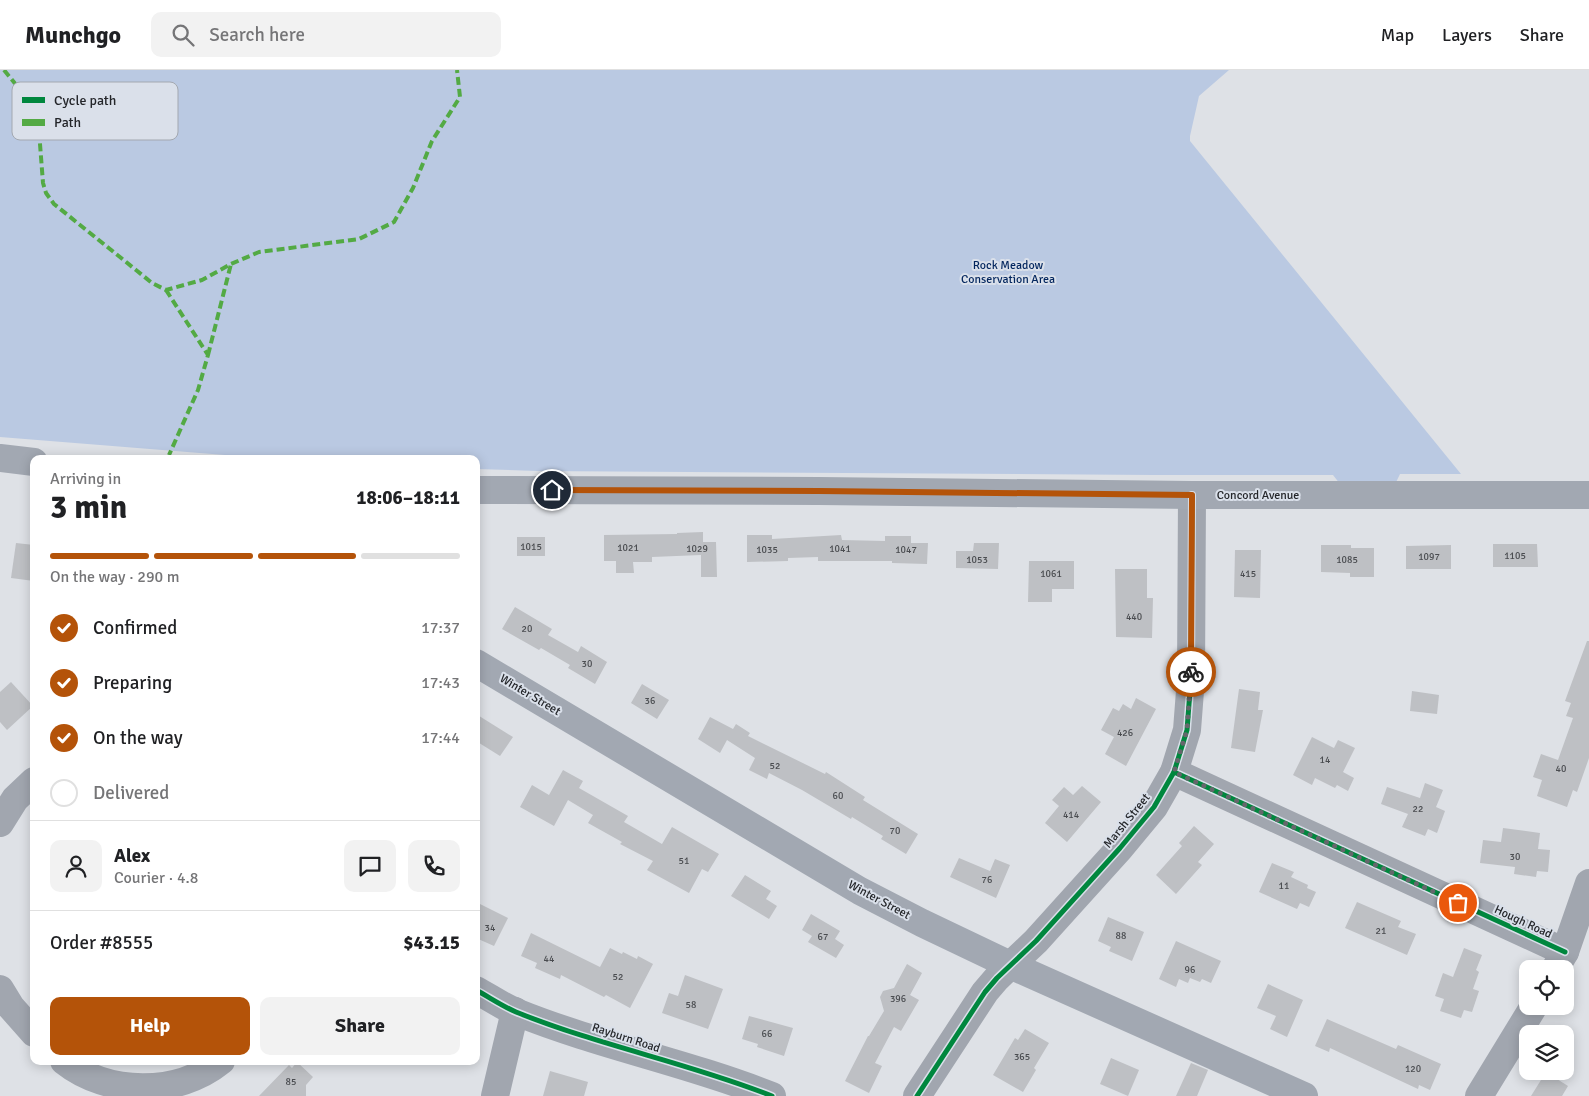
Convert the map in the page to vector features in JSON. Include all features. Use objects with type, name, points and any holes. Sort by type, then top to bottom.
[{"type":"main road","points":[[0,458],[30,462]]},
{"type":"main road","name":"Concord Avenue","points":[[480,490],[1192,495],[1589,495]]},
{"type":"main road","name":"Winter Street","points":[[480,665],[860,891],[1010,965],[1304,1096]]},
{"type":"street","name":"Marsh Street","points":[[918,1096],[986,992],[1010,965],[1036,941],[1120,848],[1154,807],[1174,772],[1187,730],[1190,695],[1192,495]]},
{"type":"street","name":"Hough Road","points":[[1174,772],[1560,960]]},
{"type":"street","points":[[0,823],[15,799],[30,785]]},
{"type":"street","points":[[1560,960],[1589,883]]},
{"type":"street","points":[[0,989],[11,1007],[30,1028]]},
{"type":"street","name":"Rayburn Road","points":[[480,992],[515,1012],[645,1055],[737,1082],[772,1096]]},
{"type":"street","points":[[496,1096],[515,1012]]},
{"type":"street","points":[[1479,1096],[1528,1015]]},
{"type":"street","points":[[70,1065],[96,1082],[112,1089],[145,1092],[192,1083],[217,1065]]},
{"type":"green space","name":"Rock Meadow Conservation Area","points":[[0,70],[1229,70],[1199,96],[1190,141],[1461,474],[1400,474],[1386,503],[1354,502],[1333,475],[538,471],[480,469],[480,455],[225,455],[0,437]]},
{"type":"building","points":[[703,532],[703,542],[716,542],[717,577],[701,577],[701,555],[652,557],[652,562],[633,562],[634,573],[616,573],[616,561],[604,561],[604,535]]},
{"type":"building","points":[[747,535],[772,535],[772,539],[841,535],[842,540],[885,541],[885,536],[911,536],[911,543],[928,543],[927,564],[892,563],[892,561],[818,561],[818,557],[788,558],[788,561],[747,562]]},
{"type":"building","points":[[517,537],[545,537],[545,556],[517,556]]},
{"type":"building","points":[[16,543],[30,545],[30,580],[11,578]]},
{"type":"building","points":[[974,543],[999,543],[998,569],[956,568],[956,551],[973,551]]},
{"type":"building","points":[[1493,544],[1537,544],[1538,567],[1493,567]]},
{"type":"building","points":[[1321,545],[1351,545],[1351,548],[1374,548],[1374,577],[1350,577],[1350,573],[1321,572]]},
{"type":"building","points":[[1451,545],[1451,569],[1406,569],[1406,546]]},
{"type":"building","points":[[1235,550],[1261,550],[1260,598],[1234,597]]},
{"type":"building","points":[[1029,561],[1074,561],[1074,589],[1052,589],[1052,602],[1028,602]]},
{"type":"building","points":[[1115,569],[1147,569],[1147,598],[1153,598],[1152,638],[1116,637]]},
{"type":"building","points":[[515,607],[552,629],[548,635],[578,652],[581,646],[607,662],[595,684],[568,668],[570,665],[502,629]]},
{"type":"building","points":[[1587,641],[1589,641],[1589,758],[1577,792],[1573,790],[1567,807],[1537,796],[1542,780],[1533,777],[1541,754],[1558,760],[1573,718],[1566,716],[1571,703],[1565,701]]},
{"type":"building","points":[[11,682],[30,703],[30,709],[7,730],[0,722],[0,692]]},
{"type":"building","points":[[642,684],[669,700],[657,719],[631,703]]},
{"type":"building","points":[[1239,689],[1260,692],[1258,710],[1263,710],[1255,752],[1231,748]]},
{"type":"building","points":[[1412,691],[1439,695],[1437,714],[1410,711]]},
{"type":"building","points":[[1136,698],[1156,709],[1126,766],[1105,754],[1114,737],[1101,730],[1113,708],[1119,711],[1123,704],[1131,709]]},
{"type":"building","points":[[480,716],[513,737],[500,756],[480,744]]},
{"type":"building","points":[[710,717],[733,729],[736,724],[750,733],[748,736],[825,774],[826,772],[865,797],[863,800],[918,834],[906,854],[881,839],[883,836],[802,790],[769,773],[767,779],[749,770],[755,758],[727,740],[720,753],[698,739]]},
{"type":"building","points":[[1312,737],[1334,748],[1338,740],[1355,748],[1343,772],[1354,778],[1348,791],[1337,785],[1335,788],[1315,778],[1312,785],[1293,775]]},
{"type":"building","points":[[563,770],[583,781],[579,788],[628,816],[624,822],[662,844],[672,827],[719,854],[708,872],[702,869],[689,893],[647,870],[653,861],[620,844],[622,842],[588,823],[593,815],[568,800],[554,826],[520,807],[532,785],[549,795]]},
{"type":"building","points":[[1425,783],[1443,790],[1436,807],[1445,811],[1437,833],[1428,829],[1425,836],[1402,827],[1408,814],[1381,804],[1387,787],[1420,798]]},
{"type":"building","points":[[1082,786],[1101,802],[1067,842],[1045,823],[1059,806],[1052,800],[1064,787],[1073,795]]},
{"type":"building","points":[[1194,826],[1214,844],[1198,862],[1202,865],[1176,894],[1156,875],[1182,846],[1179,843]]},
{"type":"building","points":[[1503,828],[1540,833],[1538,849],[1550,850],[1548,872],[1537,871],[1536,877],[1514,874],[1515,867],[1480,863],[1483,840],[1501,842]]},
{"type":"building","points":[[959,858],[990,871],[995,859],[1010,865],[996,898],[950,877]]},
{"type":"building","points":[[1272,863],[1294,872],[1291,877],[1308,885],[1307,888],[1316,892],[1309,907],[1300,903],[1297,909],[1259,892]]},
{"type":"building","points":[[745,875],[771,891],[766,899],[777,906],[769,919],[731,896]]},
{"type":"building","points":[[1357,902],[1401,921],[1398,927],[1416,934],[1407,955],[1345,928]]},
{"type":"building","points":[[480,904],[508,918],[494,946],[480,940]]},
{"type":"building","points":[[811,914],[840,931],[835,939],[844,945],[836,958],[808,942],[812,936],[802,930]]},
{"type":"building","points":[[1108,917],[1144,932],[1132,961],[1109,951],[1111,947],[1098,941]]},
{"type":"building","points":[[531,933],[600,967],[610,948],[637,959],[638,956],[653,964],[630,1008],[561,975],[560,979],[535,968],[537,963],[521,956]]},
{"type":"building","points":[[1176,941],[1221,961],[1211,983],[1202,979],[1200,982],[1190,978],[1188,983],[1179,979],[1176,987],[1159,979]]},
{"type":"building","points":[[1464,948],[1482,955],[1476,970],[1479,972],[1473,989],[1479,991],[1472,1012],[1464,1010],[1461,1018],[1440,1011],[1444,999],[1435,996],[1443,973],[1453,977]]},
{"type":"building","points":[[907,964],[922,973],[910,995],[919,1000],[901,1031],[894,1027],[875,1063],[882,1066],[869,1093],[845,1081],[868,1036],[884,1011],[880,997],[883,991],[894,988]]},
{"type":"building","points":[[685,975],[723,989],[708,1029],[662,1013],[669,993],[678,996]]},
{"type":"building","points":[[1268,984],[1303,1000],[1287,1037],[1270,1029],[1276,1016],[1257,1008]]},
{"type":"building","points":[[749,1016],[793,1028],[784,1056],[757,1047],[758,1044],[742,1039]]},
{"type":"building","points":[[1327,1019],[1396,1049],[1398,1045],[1441,1064],[1430,1090],[1419,1085],[1418,1089],[1330,1048],[1329,1052],[1315,1046]]},
{"type":"building","points":[[1025,1029],[1049,1043],[1034,1068],[1036,1070],[1023,1092],[993,1075],[1015,1038],[1018,1040]]},
{"type":"building","points":[[1111,1058],[1139,1070],[1128,1096],[1100,1084]]},
{"type":"building","points":[[1191,1063],[1208,1070],[1197,1096],[1176,1096]]},
{"type":"building","points":[[289,1065],[292,1068],[294,1065],[300,1065],[313,1077],[306,1085],[306,1096],[259,1096]]},
{"type":"building","points":[[550,1071],[588,1082],[584,1096],[543,1096]]},
{"type":"building","points":[[1541,1080],[1559,1080],[1568,1086],[1562,1096],[1531,1096]]},
{"type":"marked path","points":[[4,70],[14,82]]},
{"type":"marked path","points":[[40,140],[43,183],[46,193],[54,204],[152,283],[166,290],[202,280],[231,264],[259,252],[359,239],[394,222],[413,188],[432,141],[460,97],[457,70]]},
{"type":"marked path","points":[[208,355],[231,264]]},
{"type":"marked path","points":[[166,290],[208,355],[198,390],[169,455]]},
{"type":"cycle path","points":[[917,1096],[985,992],[1036,941],[1120,848],[1154,807],[1174,772],[1187,730],[1191,678],[1192,495]]},
{"type":"cycle path","points":[[1174,772],[1565,952]]},
{"type":"cycle path","points":[[480,992],[511,1010],[548,1024],[741,1084],[772,1096]]},
{"type":"way so far","points":[[1191,672],[1187,730],[1174,772],[1458,903]]},
{"type":"route","points":[[552,490],[1192,495],[1191,672]]}]
